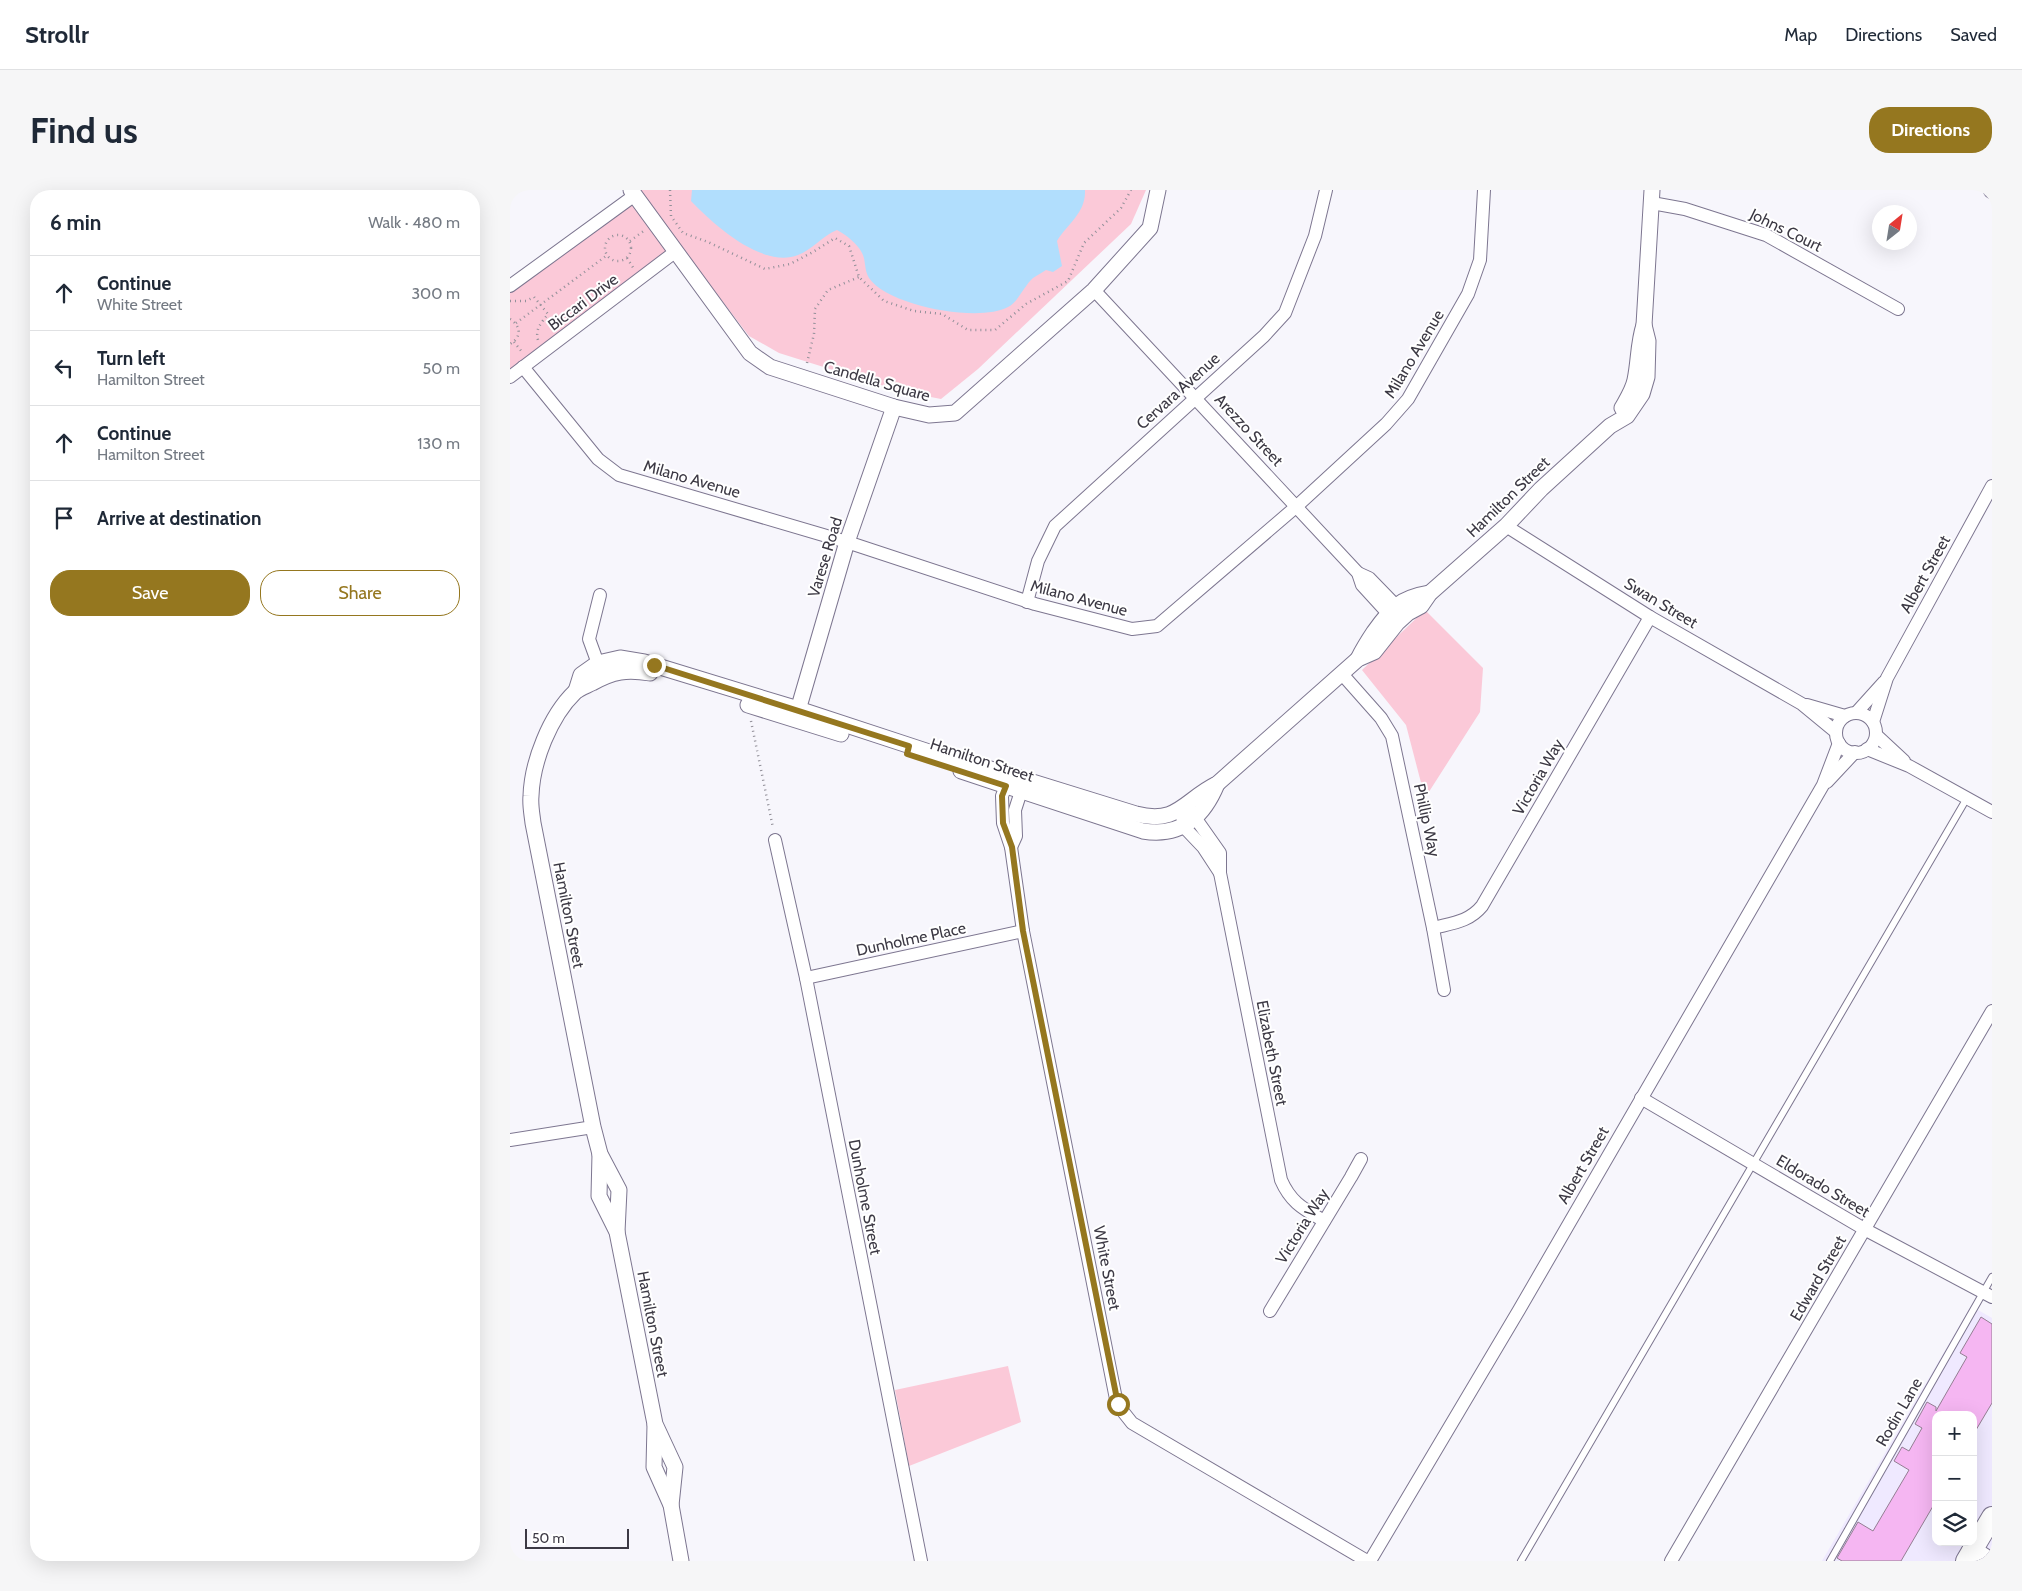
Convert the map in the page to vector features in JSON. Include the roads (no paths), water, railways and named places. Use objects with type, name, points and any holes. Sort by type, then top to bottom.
[{"type":"main road","points":[[1975,1558],[1992,1517]]},
{"type":"street","name":"Candella Square","points":[[633,192],[750,353],[770,367],[929,415],[955,413],[1094,290],[1150,228],[1158,190]]},
{"type":"street","name":"Cervara Avenue","points":[[1026,602],[1038,561],[1055,526],[1264,336],[1286,313],[1315,236],[1326,190]]},
{"type":"street","name":"Milano Avenue","points":[[524,361],[598,459],[619,475],[847,542],[1026,602],[1132,629],[1157,626],[1297,506],[1386,424],[1408,400],[1468,294],[1478,269],[1484,190]]},
{"type":"street","points":[[510,286],[633,192]]},
{"type":"street","name":"Johns Court","points":[[1652,197],[1766,235],[1898,309]]},
{"type":"street","name":"Hamilton Street","points":[[681,1561],[671,1505],[654,1467],[656,1424],[616,1232],[599,1196],[600,1154],[593,1127],[533,823],[531,796],[538,758],[548,730],[565,703],[600,669],[652,673],[699,684],[1008,781],[1143,831],[1167,832],[1187,815],[1211,799],[1217,784],[1358,659],[1374,652],[1396,615],[1421,606],[1430,593],[1506,526],[1541,489],[1610,426],[1632,390],[1635,379],[1639,340],[1644,325],[1652,197]]},
{"type":"street","name":"Biccari Drive","points":[[510,377],[524,361],[675,252]]},
{"type":"street","name":"Arezzo Street","points":[[1094,290],[1297,506],[1358,573],[1362,584],[1396,615]]},
{"type":"street","name":"Varese Road","points":[[796,715],[847,542],[894,406]]},
{"type":"street","name":"Albert Street","points":[[1873,722],[1887,678],[1992,486]]},
{"type":"street","name":"Swan Street","points":[[1506,526],[1650,617],[1802,704],[1838,738]]},
{"type":"street","points":[[600,596],[589,639],[600,669]]},
{"type":"street","name":"Victoria Way","points":[[1433,928],[1464,920],[1473,915],[1482,906],[1650,617]]},
{"type":"street","name":"Phillip Way","points":[[1342,674],[1381,718],[1392,736],[1433,928],[1444,990]]},
{"type":"street","name":"Albert Street","points":[[1851,714],[1887,678]]},
{"type":"street","name":"Swan Street","points":[[1802,704],[1851,714]]},
{"type":"street","points":[[1909,766],[1876,735],[1873,722],[1864,714],[1851,714],[1839,723],[1838,738],[1844,749],[1861,751],[1909,766],[1992,812]]},
{"type":"street","points":[[1861,751],[1872,743],[1876,735]]},
{"type":"street","name":"Albert Street","points":[[1369,1561],[1519,1310],[1823,785],[1838,738]]},
{"type":"street","name":"Albert Street","points":[[1823,785],[1861,751]]},
{"type":"street","name":"White Street","points":[[1008,781],[1002,796],[1002,815],[1012,847],[1023,931],[1118,1404],[1132,1423],[1369,1561]]},
{"type":"street","name":"White Street","points":[[1012,847],[1016,836],[1015,810],[1023,786]]},
{"type":"street","name":"Elizabeth Street","points":[[1187,815],[1220,853],[1220,873],[1286,1193],[1295,1203],[1324,1221]]},
{"type":"street","name":"Dunholme Street","points":[[775,840],[806,978],[921,1561]]},
{"type":"street","name":"Dunholme Place","points":[[806,978],[1023,931]]},
{"type":"street","name":"Edward Street","points":[[1671,1561],[1866,1230],[1992,1011]]},
{"type":"street","name":"Eldorado Street","points":[[1641,1098],[1866,1230],[1988,1294]]},
{"type":"street","points":[[510,1140],[593,1127]]},
{"type":"street","name":"Victoria Way","points":[[1270,1310],[1361,1159]]},
{"type":"lane","points":[[1521,1561],[1967,798]]},
{"type":"lane","name":"Rodin Lane","points":[[1830,1561],[1988,1294],[1992,1277]]},
{"type":"water","points":[[692,190],[1085,190],[1085,198],[1076,217],[1057,241],[1062,266],[1053,272],[1046,270],[1033,278],[1012,305],[994,311],[977,313],[935,309],[914,304],[895,297],[879,288],[867,275],[860,249],[837,230],[798,255],[784,258],[770,256],[755,250],[712,222],[691,201]]}]
